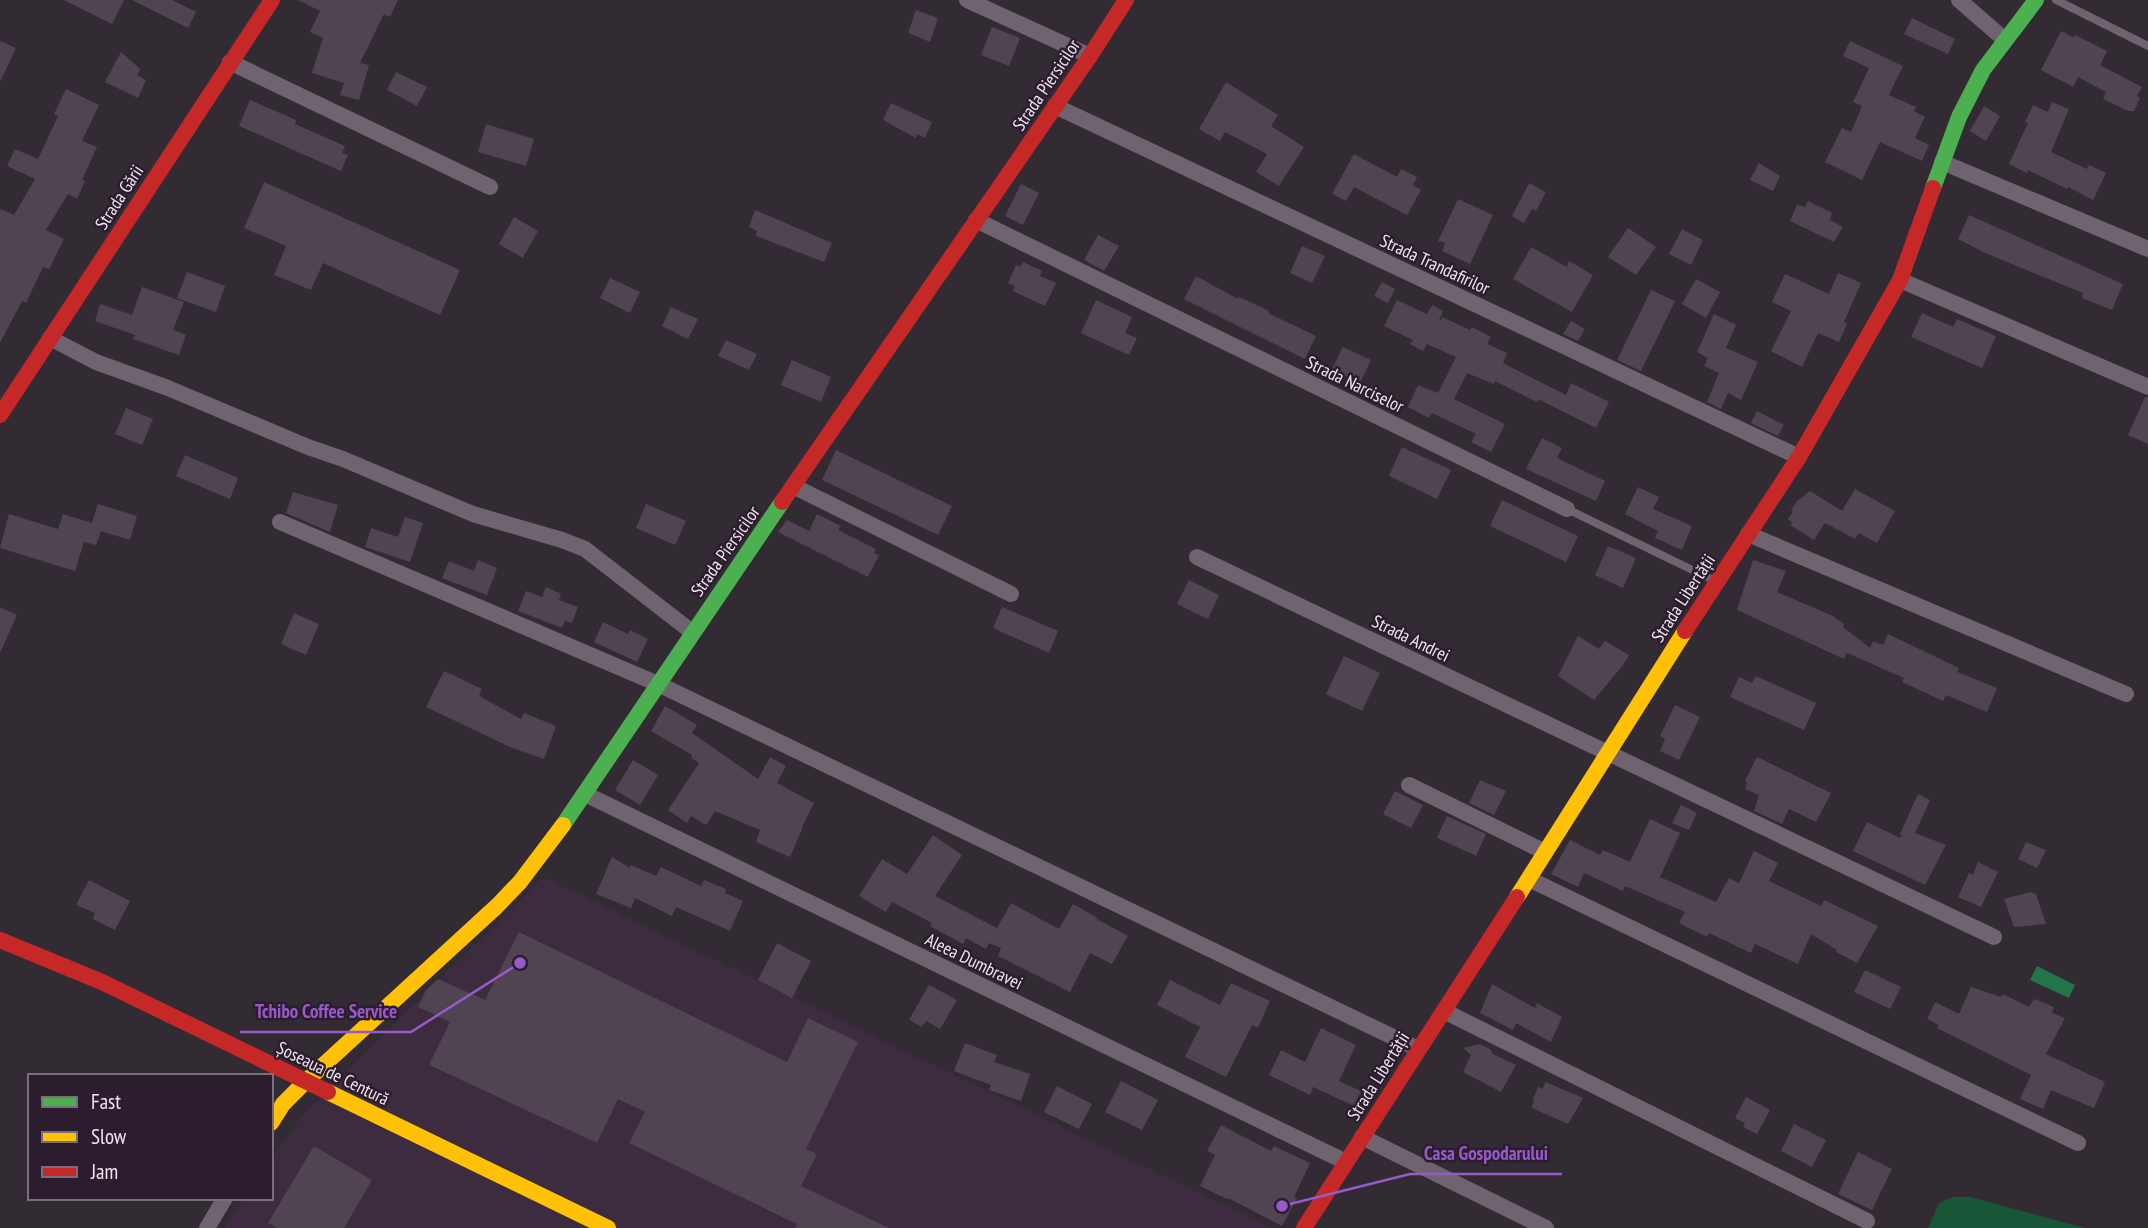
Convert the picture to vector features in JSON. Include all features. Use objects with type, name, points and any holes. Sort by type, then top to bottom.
[{"type":"street","name":"Strada Gării","points":[[0,415],[272,0]]},
{"type":"street","points":[[967,0],[1090,55]]},
{"type":"street","name":"Strada Piersicilor","points":[[273,1120],[283,1104],[305,1082],[497,906],[543,853],[1126,0]]},
{"type":"street","points":[[1959,0],[2005,40]]},
{"type":"street","name":"Strada Libertății","points":[[1304,1228],[1716,582],[1799,457],[1900,280],[1959,117],[1983,70],[2036,0]]},
{"type":"street","points":[[230,62],[490,187]]},
{"type":"street","name":"Strada Trandafirilor","points":[[1055,106],[1799,457]]},
{"type":"street","points":[[1942,162],[2148,249]]},
{"type":"street","name":"Strada Narciselor","points":[[976,220],[1567,509]]},
{"type":"street","points":[[1900,280],[2148,387]]},
{"type":"street","points":[[50,338],[96,362],[168,388],[473,514],[585,549],[692,632]]},
{"type":"street","points":[[793,486],[1011,594]]},
{"type":"street","points":[[280,522],[657,684],[1418,1049]]},
{"type":"street","points":[[1748,534],[2126,694]]},
{"type":"street","name":"Strada Andrei","points":[[1197,557],[1994,937]]},
{"type":"street","points":[[1409,785],[1545,852]]},
{"type":"street","name":"Aleea Dumbravei","points":[[585,794],[1346,1162]]},
{"type":"street","points":[[1529,879],[2078,1143]]},
{"type":"street","name":"Șoseaua de Centură","points":[[0,940],[102,982],[600,1226]]},
{"type":"street","points":[[1444,1011],[1867,1221]]},
{"type":"street","points":[[1362,1138],[1546,1228]]},
{"type":"street","points":[[207,1228],[224,1200]]},
{"type":"lane","points":[[2056,0],[2148,46]]},
{"type":"lane","name":"Strada Narciselor","points":[[1567,509],[1716,582]]},
{"type":"shaded area","points":[[543,877],[1272,1228],[225,1228],[242,1200],[273,1200],[273,1156],[302,1116]]},
{"type":"shaded area","points":[[2037,966],[2075,985],[2069,998],[2030,980]]},
{"type":"shaded area","points":[[1953,1197],[1970,1197],[2085,1228],[1928,1228],[1939,1203]]},
{"type":"building","points":[[64,0],[124,0],[112,24]]},
{"type":"building","points":[[132,0],[172,0],[196,12],[188,28]]},
{"type":"building","points":[[298,0],[398,0],[390,17],[384,14],[360,63],[369,65],[359,100],[340,95],[344,83],[312,73],[323,38],[310,32],[320,11]]},
{"type":"building","points":[[916,10],[938,18],[930,42],[908,33]]},
{"type":"building","points":[[1912,18],[1955,39],[1948,54],[1904,34]]},
{"type":"building","points":[[992,27],[1020,38],[1009,66],[981,55]]},
{"type":"building","points":[[2061,31],[2107,51],[2100,65],[2142,87],[2134,111],[2128,111],[2103,99],[2106,92],[2078,77],[2073,87],[2041,70]]},
{"type":"building","points":[[0,41],[16,48],[0,82]]},
{"type":"building","points":[[1850,41],[1903,66],[1889,95],[1916,107],[1914,111],[1925,117],[1915,138],[1929,145],[1922,161],[1880,142],[1862,180],[1825,162],[1842,128],[1851,132],[1862,106],[1853,102],[1869,68],[1843,56]]},
{"type":"building","points":[[121,52],[140,69],[137,75],[146,80],[138,98],[105,82]]},
{"type":"building","points":[[396,72],[427,87],[417,106],[387,90]]},
{"type":"building","points":[[1226,82],[1278,115],[1271,126],[1304,147],[1279,186],[1256,172],[1267,154],[1225,132],[1220,141],[1199,129]]},
{"type":"building","points":[[66,89],[99,105],[82,141],[97,147],[82,180],[85,181],[77,199],[68,194],[46,230],[64,239],[49,269],[43,267],[26,303],[22,301],[0,343],[0,209],[14,215],[35,179],[7,166],[15,149],[38,159],[58,116],[54,114]]},
{"type":"building","points":[[250,100],[345,146],[342,153],[348,155],[341,171],[239,126]]},
{"type":"building","points":[[2052,102],[2069,109],[2051,152],[2087,169],[2089,165],[2106,173],[2093,200],[2068,187],[2067,189],[2009,164],[2028,123],[2025,122],[2033,105],[2048,112]]},
{"type":"building","points":[[891,103],[932,122],[925,138],[917,134],[916,138],[883,120]]},
{"type":"building","points":[[1984,106],[2000,116],[1986,141],[1970,131]]},
{"type":"building","points":[[486,124],[534,139],[526,166],[478,152]]},
{"type":"building","points":[[1354,154],[1397,177],[1401,169],[1417,177],[1413,185],[1421,190],[1407,215],[1354,187],[1346,201],[1332,194]]},
{"type":"building","points":[[1759,163],[1780,176],[1773,191],[1750,180]]},
{"type":"building","points":[[264,182],[460,270],[440,315],[323,263],[311,290],[274,275],[286,246],[244,228]]},
{"type":"building","points":[[1529,183],[1546,192],[1536,211],[1532,209],[1524,223],[1512,216]]},
{"type":"building","points":[[1021,184],[1039,193],[1023,225],[1005,216]]},
{"type":"building","points":[[1458,199],[1493,215],[1470,264],[1442,251],[1445,243],[1438,241]]},
{"type":"building","points":[[1808,201],[1832,213],[1830,220],[1843,227],[1834,242],[1790,221],[1797,205],[1805,207]]},
{"type":"building","points":[[755,210],[832,243],[824,262],[756,236],[757,231],[749,227]]},
{"type":"building","points":[[1969,215],[2123,284],[2112,310],[2082,298],[2083,293],[1985,253],[1958,239]]},
{"type":"building","points":[[514,217],[538,231],[523,258],[499,244]]},
{"type":"building","points":[[1628,228],[1656,247],[1636,275],[1608,257]]},
{"type":"building","points":[[1682,229],[1703,240],[1691,265],[1669,254]]},
{"type":"building","points":[[1098,235],[1119,246],[1104,271],[1084,260]]},
{"type":"building","points":[[1302,246],[1325,256],[1312,283],[1290,273]]},
{"type":"building","points":[[1531,247],[1567,267],[1569,261],[1593,275],[1572,312],[1513,279]]},
{"type":"building","points":[[1023,262],[1042,271],[1040,276],[1056,283],[1045,306],[1013,291],[1015,286],[1008,283],[1016,265],[1020,267]]},
{"type":"building","points":[[187,272],[225,286],[216,312],[177,298]]},
{"type":"building","points":[[1838,273],[1861,283],[1844,322],[1847,324],[1839,342],[1818,333],[1802,367],[1771,351],[1791,311],[1772,302],[1785,274],[1829,294]]},
{"type":"building","points":[[1196,276],[1316,336],[1305,359],[1184,299]]},
{"type":"building","points":[[610,278],[640,292],[630,313],[600,298]]},
{"type":"building","points":[[1696,279],[1720,292],[1706,318],[1682,304]]},
{"type":"building","points":[[1382,282],[1395,289],[1388,303],[1374,296]]},
{"type":"building","points":[[142,287],[184,302],[173,330],[186,335],[179,355],[133,339],[135,335],[95,321],[100,304],[132,315]]},
{"type":"building","points":[[1651,290],[1675,301],[1641,371],[1617,360]]},
{"type":"building","points":[[1096,300],[1132,317],[1125,333],[1137,338],[1129,355],[1081,333]]},
{"type":"building","points":[[1397,300],[1427,314],[1432,305],[1443,311],[1440,321],[1442,317],[1491,337],[1487,344],[1507,353],[1503,363],[1566,395],[1571,383],[1609,402],[1596,428],[1538,399],[1537,402],[1495,381],[1494,384],[1467,373],[1454,399],[1505,424],[1491,452],[1471,442],[1476,434],[1432,413],[1429,418],[1408,407],[1418,385],[1438,393],[1456,357],[1427,344],[1423,351],[1410,344],[1413,340],[1384,326]]},
{"type":"building","points":[[671,307],[698,319],[688,339],[662,326]]},
{"type":"building","points":[[1922,313],[1953,327],[1957,319],[1996,336],[1982,368],[1911,337]]},
{"type":"building","points":[[1714,314],[1736,325],[1726,348],[1758,362],[1741,400],[1728,393],[1721,409],[1707,402],[1719,373],[1704,366],[1708,358],[1697,352]]},
{"type":"building","points":[[1571,321],[1585,329],[1578,341],[1563,334]]},
{"type":"building","points":[[726,340],[757,354],[749,370],[718,356]]},
{"type":"building","points":[[1343,347],[1371,360],[1360,383],[1332,369]]},
{"type":"building","points":[[792,360],[831,377],[821,402],[781,385]]},
{"type":"building","points":[[2145,397],[2148,397],[2148,444],[2128,435]]},
{"type":"building","points":[[126,408],[153,419],[142,445],[115,434]]},
{"type":"building","points":[[1757,411],[1784,425],[1778,436],[1751,423]]},
{"type":"building","points":[[1542,438],[1562,448],[1557,458],[1605,481],[1596,501],[1526,469]]},
{"type":"building","points":[[1402,447],[1451,470],[1437,499],[1389,476]]},
{"type":"building","points":[[836,450],[952,506],[938,535],[822,480]]},
{"type":"building","points":[[185,455],[238,478],[230,499],[176,476]]},
{"type":"building","points":[[1638,487],[1659,497],[1653,509],[1692,526],[1682,550],[1655,538],[1658,531],[1625,514]]},
{"type":"building","points":[[1855,489],[1895,511],[1877,543],[1859,533],[1855,539],[1825,523],[1814,540],[1790,525],[1792,522],[1788,519],[1793,512],[1791,510],[1797,501],[1810,491],[1842,511]]},
{"type":"building","points":[[293,492],[338,505],[330,532],[286,513]]},
{"type":"building","points":[[1502,500],[1578,536],[1566,562],[1490,526]]},
{"type":"building","points":[[98,504],[137,516],[130,540],[101,531],[96,545],[84,542],[75,571],[0,548],[9,514],[58,529],[63,514],[92,523]]},
{"type":"building","points":[[646,504],[686,521],[675,545],[636,528]]},
{"type":"building","points":[[817,514],[841,526],[838,530],[876,549],[874,553],[879,555],[868,577],[778,532],[787,520],[809,531]]},
{"type":"building","points":[[405,517],[423,523],[410,562],[365,547],[371,528],[398,537]]},
{"type":"building","points":[[1608,546],[1636,558],[1623,588],[1595,575]]},
{"type":"building","points":[[478,560],[497,568],[487,595],[442,578],[449,561],[474,571]]},
{"type":"building","points":[[1753,560],[1786,571],[1777,592],[1833,616],[1870,648],[1873,641],[1883,645],[1888,634],[1959,668],[1957,672],[1997,688],[1987,712],[1946,695],[1943,701],[1902,682],[1904,678],[1847,653],[1844,659],[1737,610]]},
{"type":"building","points":[[1189,580],[1219,595],[1208,619],[1177,604]]},
{"type":"building","points":[[546,587],[561,594],[559,600],[578,607],[572,623],[565,621],[562,628],[518,611],[526,591],[542,597]]},
{"type":"building","points":[[0,607],[17,615],[0,653]]},
{"type":"building","points":[[1002,607],[1058,631],[1049,653],[993,628]]},
{"type":"building","points":[[294,613],[319,624],[306,655],[281,644]]},
{"type":"building","points":[[603,622],[628,634],[630,630],[648,639],[637,662],[594,642]]},
{"type":"building","points":[[1578,636],[1599,649],[1605,641],[1629,655],[1594,700],[1558,676]]},
{"type":"building","points":[[1344,656],[1380,673],[1362,711],[1326,694]]},
{"type":"building","points":[[444,671],[482,689],[479,696],[521,719],[524,713],[556,726],[544,759],[510,747],[426,707]]},
{"type":"building","points":[[1756,676],[1816,703],[1804,730],[1730,697],[1739,677],[1752,683]]},
{"type":"building","points":[[1675,705],[1700,717],[1679,760],[1660,751],[1665,739],[1660,736]]},
{"type":"building","points":[[665,706],[697,725],[692,733],[758,779],[770,757],[786,766],[777,783],[814,803],[790,857],[756,842],[760,830],[715,811],[706,825],[691,816],[687,823],[668,810],[699,763],[691,758],[692,755],[651,731]]},
{"type":"building","points":[[1757,757],[1831,793],[1816,822],[1789,809],[1782,824],[1754,811],[1759,795],[1745,789],[1745,781]]},
{"type":"building","points":[[633,760],[658,775],[640,805],[615,790]]},
{"type":"building","points":[[1480,780],[1506,791],[1494,815],[1469,803]]},
{"type":"building","points":[[1395,791],[1423,805],[1411,828],[1383,814]]},
{"type":"building","points":[[1918,794],[1930,800],[1915,833],[1946,845],[1925,885],[1853,851],[1867,822],[1900,838]]},
{"type":"building","points":[[1681,805],[1697,813],[1689,830],[1672,823]]},
{"type":"building","points":[[1447,816],[1486,834],[1476,856],[1437,838]]},
{"type":"building","points":[[1650,819],[1680,833],[1660,877],[1716,902],[1729,878],[1739,883],[1754,851],[1778,863],[1769,881],[1821,906],[1824,900],[1878,926],[1857,963],[1811,934],[1798,964],[1755,944],[1751,953],[1709,933],[1707,937],[1679,923],[1685,912],[1625,886],[1623,891],[1584,873],[1578,887],[1551,874],[1570,840],[1600,855],[1603,850],[1630,862]]},
{"type":"building","points":[[933,835],[962,855],[935,896],[997,928],[1011,903],[1059,929],[1073,904],[1128,936],[1112,964],[1090,953],[1070,992],[998,956],[1001,948],[989,943],[986,949],[966,938],[963,944],[930,926],[932,923],[892,902],[886,912],[859,896],[882,859],[907,874]]},
{"type":"building","points":[[2026,842],[2046,850],[2037,868],[2018,859]]},
{"type":"building","points":[[612,857],[630,868],[631,865],[656,876],[661,867],[701,886],[704,880],[726,889],[725,893],[743,901],[730,931],[676,907],[672,916],[635,898],[631,908],[596,894]]},
{"type":"building","points":[[1978,862],[1998,872],[1981,907],[1958,897],[1969,873],[1973,875]]},
{"type":"building","points":[[89,880],[130,901],[115,930],[93,919],[95,913],[76,905]]},
{"type":"building","points":[[2030,892],[2036,894],[2046,924],[2014,927],[2004,899]]},
{"type":"building","points":[[519,932],[787,1062],[808,1018],[858,1042],[806,1149],[817,1154],[801,1186],[889,1228],[795,1228],[797,1224],[629,1143],[645,1112],[618,1099],[597,1143],[429,1065],[450,1022],[418,1007],[426,990],[438,979],[485,1000]]},
{"type":"building","points":[[777,943],[811,961],[792,998],[758,980]]},
{"type":"building","points":[[1865,970],[1901,987],[1890,1009],[1854,992]]},
{"type":"building","points":[[1170,980],[1220,1005],[1231,983],[1270,1001],[1258,1028],[1252,1025],[1226,1077],[1185,1057],[1200,1027],[1157,1005]]},
{"type":"building","points":[[1492,984],[1535,1008],[1537,1003],[1562,1017],[1551,1042],[1516,1023],[1513,1030],[1480,1013]]},
{"type":"building","points":[[929,985],[957,1000],[940,1029],[926,1021],[922,1027],[909,1020]]},
{"type":"building","points":[[1971,987],[2001,997],[2003,994],[2029,1007],[2034,999],[2054,1007],[2052,1013],[2065,1018],[2046,1054],[2105,1082],[2094,1108],[2051,1090],[2043,1109],[2020,1099],[2031,1075],[1937,1028],[1939,1025],[1927,1019],[1935,1002],[1959,1014]]},
{"type":"building","points":[[1321,1028],[1356,1045],[1339,1081],[1361,1091],[1354,1106],[1313,1087],[1310,1095],[1269,1075],[1281,1050],[1305,1062]]},
{"type":"building","points":[[965,1043],[997,1055],[994,1062],[1030,1074],[1021,1101],[989,1090],[991,1085],[954,1071]]},
{"type":"building","points":[[1479,1044],[1516,1065],[1501,1092],[1463,1072],[1471,1055],[1463,1048]]},
{"type":"building","points":[[1121,1081],[1158,1100],[1142,1130],[1105,1112]]},
{"type":"building","points":[[1546,1082],[1583,1098],[1568,1124],[1532,1108],[1538,1087],[1542,1089]]},
{"type":"building","points":[[1057,1086],[1092,1104],[1079,1129],[1044,1112]]},
{"type":"building","points":[[1746,1097],[1770,1110],[1757,1134],[1743,1127],[1745,1123],[1735,1118]]},
{"type":"building","points":[[1794,1124],[1826,1140],[1812,1167],[1781,1151]]},
{"type":"building","points":[[1221,1125],[1271,1151],[1274,1146],[1310,1163],[1294,1197],[1297,1198],[1282,1226],[1200,1186],[1215,1155],[1207,1151]]},
{"type":"building","points":[[314,1146],[372,1180],[344,1228],[277,1228],[268,1223]]},
{"type":"building","points":[[1858,1152],[1892,1169],[1872,1210],[1838,1194]]},
{"type":"traffic: fast","points":[[1933,188],[1959,117],[1983,70],[2036,0]]},
{"type":"traffic: fast","points":[[563,825],[782,502]]},
{"type":"traffic: slow","points":[[1517,897],[1685,631]]},
{"type":"traffic: slow","points":[[273,1120],[283,1104],[305,1082],[497,906],[520,882],[563,825]]},
{"type":"traffic: slow","points":[[328,1092],[608,1228]]},
{"type":"traffic: jam","points":[[0,415],[272,0]]},
{"type":"traffic: jam","points":[[782,502],[1126,0]]},
{"type":"traffic: jam","points":[[1685,631],[1799,457],[1900,280],[1933,188]]},
{"type":"traffic: jam","points":[[1304,1228],[1517,897]]},
{"type":"traffic: jam","points":[[0,940],[102,982],[328,1092]]},
{"type":"place","name":"Tchibo Coffee Service","points":[[520,963]]},
{"type":"place","name":"Casa Gospodarului","points":[[1282,1206]]}]
